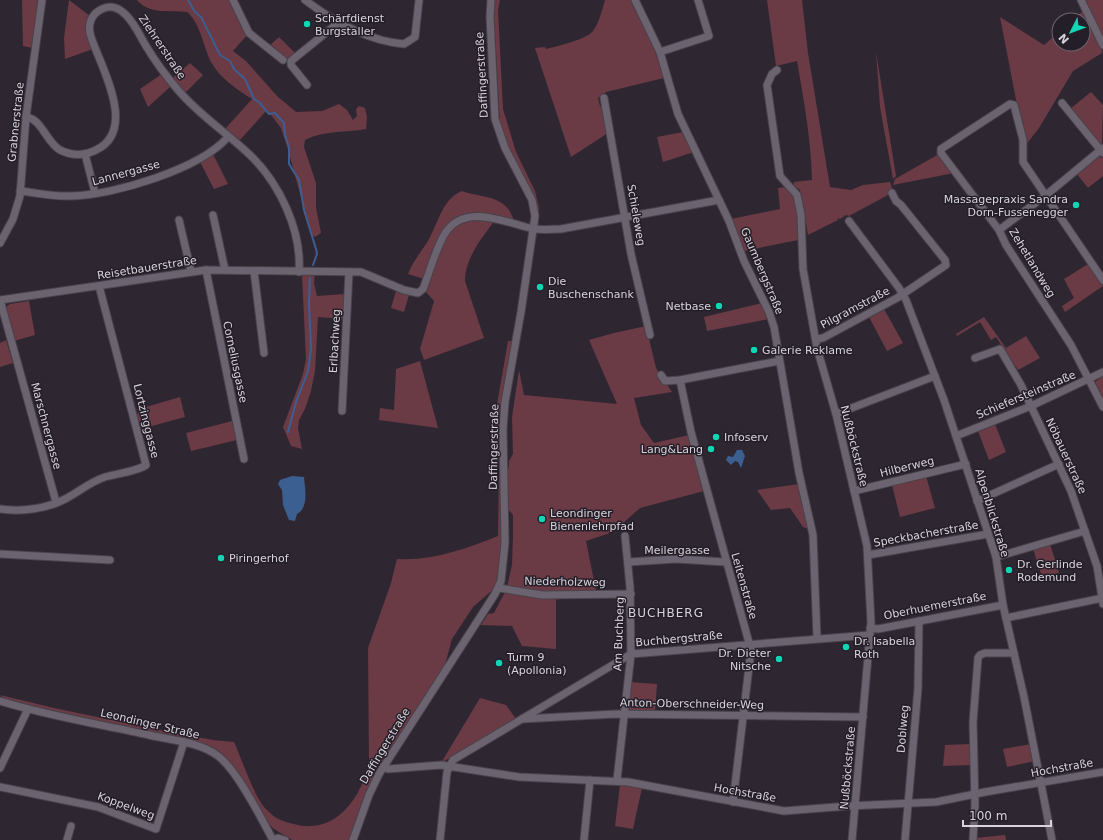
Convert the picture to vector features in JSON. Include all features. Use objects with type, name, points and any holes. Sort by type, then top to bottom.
[{"type":"street","name":"Grabnerstraße","points":[[0,243],[15,213],[20,190],[26,117],[42,0]]},
{"type":"street","points":[[233,0],[249,33],[283,60]]},
{"type":"street","points":[[305,0],[338,22],[369,36],[405,44],[415,37],[419,0]]},
{"type":"street","name":"Daffingerstraße","points":[[353,840],[369,795],[383,767],[499,588],[504,565],[503,429],[505,402],[535,229],[535,216],[532,200],[505,148],[497,127],[494,111],[490,17],[491,0]]},
{"type":"street","name":"Gaumbergstraße","points":[[635,0],[660,52],[678,114],[719,200],[744,261],[769,312],[799,473],[813,535],[817,638]]},
{"type":"street","points":[[660,52],[709,36],[698,0]]},
{"type":"street","points":[[1081,0],[1103,45]]},
{"type":"street","name":"Ziehrerstraße","points":[[85,154],[104,145],[112,134],[116,124],[114,101],[89,29],[90,21],[93,15],[102,8],[109,7],[117,9],[128,18],[176,88],[199,112],[248,153],[263,170],[283,203],[296,240],[299,258],[299,272]]},
{"type":"street","points":[[307,85],[291,65],[291,61],[338,22]]},
{"type":"street","name":"Nußböckstraße","points":[[777,70],[772,74],[767,85],[780,176],[798,195],[801,215],[803,269],[816,339],[836,414],[868,555],[870,631],[852,840]]},
{"type":"street","name":"Schieleweg","points":[[604,98],[625,218],[650,335]]},
{"type":"street","points":[[999,230],[1046,196],[1102,151],[1062,103]]},
{"type":"street","name":"Zehetlandweg","points":[[1046,196],[1023,162],[1023,140],[1014,105],[1010,104],[943,147],[940,151],[999,230],[1004,242],[1071,345],[1103,407]]},
{"type":"street","points":[[26,117],[35,120],[51,142],[59,149],[71,154],[85,154],[95,193]]},
{"type":"street","name":"Lannergasse","points":[[20,190],[52,196],[71,196],[95,193],[150,179],[174,171],[216,148],[228,137]]},
{"type":"street","points":[[892,193],[896,201],[901,205],[945,260],[946,265],[903,294]]},
{"type":"street","points":[[1046,196],[1103,280]]},
{"type":"street","points":[[299,272],[349,272],[367,274],[404,290],[419,292],[423,288],[438,246],[445,234],[457,222],[470,217],[485,216],[535,229],[561,229],[719,200]]},
{"type":"street","points":[[213,215],[224,270]]},
{"type":"street","points":[[179,220],[191,271]]},
{"type":"street","name":"Alpenblickstraße","points":[[849,221],[903,294],[935,376],[966,464],[996,557],[1003,604],[1052,840]]},
{"type":"street","name":"Corneliusgasse","points":[[206,270],[244,459]]},
{"type":"street","name":"Reisetbauerstraße","points":[[0,300],[191,271],[224,270],[299,272]]},
{"type":"street","points":[[254,271],[264,353]]},
{"type":"street","name":"Erlbachweg","points":[[342,411],[349,272]]},
{"type":"street","name":"Lortzinggasse","points":[[56,502],[68,498],[95,481],[118,473],[143,468],[146,465],[99,286]]},
{"type":"street","name":"Pilgramstraße","points":[[816,339],[823,338],[903,294]]},
{"type":"street","name":"Marschnergasse","points":[[0,300],[56,502]]},
{"type":"street","name":"Nöbauerstraße","points":[[975,358],[998,349],[1002,350],[1013,370],[1059,464],[1085,530],[1097,566],[1103,600]]},
{"type":"street","points":[[661,375],[665,381],[680,380],[779,361]]},
{"type":"street","name":"Schiefersteinstraße","points":[[956,436],[1031,406],[1089,380],[1103,372]]},
{"type":"street","points":[[836,414],[935,376]]},
{"type":"street","name":"Leitenstraße","points":[[680,380],[691,432],[725,562],[751,650],[733,802]]},
{"type":"street","name":"Hilberweg","points":[[854,491],[966,464]]},
{"type":"street","points":[[978,501],[1059,464]]},
{"type":"street","points":[[0,509],[26,510],[56,502]]},
{"type":"street","points":[[996,557],[1085,530]]},
{"type":"street","name":"Speckbacherstraße","points":[[868,555],[988,534]]},
{"type":"street","name":"Am Buchberg","points":[[617,780],[631,654],[631,594],[629,562],[625,536]]},
{"type":"street","points":[[0,554],[110,560]]},
{"type":"street","name":"Meilergasse","points":[[629,562],[676,559],[725,562]]},
{"type":"street","name":"Niederholzweg","points":[[499,588],[542,595],[631,594]]},
{"type":"street","points":[[1006,618],[1103,600]]},
{"type":"street","name":"Oberhuemerstraße","points":[[870,631],[878,628],[1003,604]]},
{"type":"street","name":"Doblweg","points":[[905,840],[918,688],[919,621]]},
{"type":"street","name":"Buchbergstraße","points":[[450,766],[453,760],[631,654],[817,638],[870,631]]},
{"type":"street","points":[[973,840],[975,795],[973,722],[978,658],[980,655],[985,653],[1014,653]]},
{"type":"street","name":"Leondinger Straße","points":[[0,701],[28,709],[184,742],[210,751],[225,762],[273,840]]},
{"type":"street","points":[[0,768],[28,709]]},
{"type":"street","name":"Anton-Oberschneider-Weg","points":[[520,720],[582,714],[863,717]]},
{"type":"street","name":"Koppelweg","points":[[0,786],[98,807],[156,829],[184,742]]},
{"type":"street","points":[[440,840],[447,772],[450,766]]},
{"type":"street","name":"Hochstraße","points":[[383,767],[388,769],[450,766],[519,777],[617,780],[784,810],[908,805],[936,802],[1103,772]]},
{"type":"street","points":[[584,840],[590,780]]},
{"type":"street","points":[[67,840],[70,826]]},
{"type":"street","points":[[273,840],[276,838],[284,840]]},
{"type":"shaded area","points":[[22,0],[39,0],[33,48],[23,46]]},
{"type":"shaded area","points":[[69,0],[90,16],[86,26],[93,49],[65,59],[64,38]]},
{"type":"shaded area","points":[[137,0],[229,0],[241,26],[248,34],[233,51],[246,61],[277,96],[296,112],[322,111],[339,104],[347,110],[353,120],[357,116],[356,109],[359,106],[365,108],[367,117],[366,129],[327,133],[305,140],[304,147],[316,183],[316,208],[321,233],[315,237],[311,234],[281,128],[267,110],[240,140],[225,129],[252,99],[229,83],[215,68],[208,56],[196,23],[187,12],[154,10],[142,5]]},
{"type":"shaded area","points":[[495,0],[500,0],[498,10],[503,109],[516,152],[535,191],[539,208],[539,226],[536,200],[507,144],[500,125],[494,16]]},
{"type":"shaded area","points":[[605,0],[632,0],[657,53],[664,78],[606,92],[598,98],[600,106],[603,108],[608,133],[571,157],[535,48],[551,48],[590,34],[601,14]]},
{"type":"shaded area","points":[[767,0],[802,0],[808,53],[830,187],[851,190],[863,185],[890,182],[893,191],[849,216],[846,215],[840,219],[837,218],[838,220],[808,235],[800,190],[794,186],[794,182],[812,180],[809,135],[800,76],[797,61],[776,66]]},
{"type":"shaded area","points":[[1084,0],[1103,0],[1103,38],[1091,12]]},
{"type":"shaded area","points":[[1000,17],[1044,45],[1051,39],[1051,52],[1091,52],[1091,26],[1101,45],[1102,53],[1073,71],[1039,128],[1025,146]]},
{"type":"shaded area","points":[[279,37],[296,54],[289,59],[285,60],[268,47]]},
{"type":"shaded area","points":[[876,52],[896,176],[893,179],[880,107]]},
{"type":"shaded area","points":[[190,63],[203,75],[185,93],[173,78]]},
{"type":"shaded area","points":[[162,74],[171,86],[148,107],[140,89]]},
{"type":"shaded area","points":[[1091,92],[1103,105],[1102,144],[1098,143],[1070,109]]},
{"type":"shaded area","points":[[683,132],[694,152],[663,162],[657,137]]},
{"type":"shaded area","points":[[212,152],[228,184],[214,189],[199,160]]},
{"type":"shaded area","points":[[939,154],[954,173],[893,185],[895,179]]},
{"type":"shaded area","points":[[1099,157],[1103,158],[1103,176],[1088,188],[1077,174]]},
{"type":"shaded area","points":[[786,187],[794,193],[798,216],[798,240],[744,251],[731,219],[780,209],[778,188]]},
{"type":"shaded area","points":[[462,191],[500,202],[506,206],[514,221],[485,214],[456,220],[424,279],[408,274],[415,260],[429,239],[446,205],[455,194]]},
{"type":"shaded area","points":[[474,218],[495,220],[471,256],[465,281],[484,338],[424,360],[420,349],[434,301],[426,292],[426,288],[443,241],[457,225]]},
{"type":"shaded area","points":[[1088,264],[1103,286],[1065,312],[1062,306],[1074,298],[1064,279]]},
{"type":"shaded area","points":[[315,273],[314,283],[317,296],[345,294],[344,319],[318,317],[315,371],[311,391],[305,409],[299,420],[298,428],[302,449],[291,446],[283,427],[303,374],[306,359],[302,275]]},
{"type":"shaded area","points":[[396,291],[409,295],[404,312],[391,308]]},
{"type":"shaded area","points":[[29,301],[35,335],[14,341],[6,307],[10,304]]},
{"type":"shaded area","points":[[762,303],[769,319],[707,331],[704,317]]},
{"type":"shaded area","points":[[884,309],[903,343],[887,351],[869,317]]},
{"type":"shaded area","points":[[984,317],[1006,348],[1026,336],[1040,358],[1018,370],[996,337],[991,340],[980,322],[957,336],[956,334]]},
{"type":"shaded area","points":[[646,326],[656,368],[672,392],[634,398],[641,425],[654,443],[689,435],[704,491],[640,508],[613,532],[586,541],[596,591],[541,593],[507,587],[512,565],[513,515],[508,509],[507,469],[513,454],[512,417],[519,370],[524,395],[617,404],[589,340]]},
{"type":"shaded area","points":[[6,340],[13,363],[0,367],[0,343]]},
{"type":"shaded area","points":[[508,341],[512,341],[502,402],[503,548],[501,570],[496,587],[473,607],[452,639],[445,665],[376,772],[350,840],[292,840],[274,829],[266,821],[234,767],[220,752],[210,747],[191,740],[22,704],[5,699],[0,695],[164,731],[213,740],[234,742],[257,797],[273,815],[286,822],[309,826],[322,824],[334,819],[345,810],[353,800],[361,787],[366,774],[369,760],[368,648],[391,583],[397,559],[436,556],[461,550],[498,536],[499,466],[494,437],[495,416]]},
{"type":"shaded area","points":[[420,361],[438,428],[379,420],[380,408],[394,410],[396,369]]},
{"type":"shaded area","points":[[1103,376],[1103,399],[1095,382]]},
{"type":"shaded area","points":[[180,397],[185,417],[141,429],[137,414],[139,413],[138,410],[136,410]]},
{"type":"shaded area","points":[[232,421],[237,440],[191,451],[186,433]]},
{"type":"shaded area","points":[[995,424],[1006,452],[989,460],[978,431]]},
{"type":"shaded area","points":[[926,476],[935,508],[900,517],[892,485]]},
{"type":"shaded area","points":[[799,484],[809,529],[803,527],[790,508],[771,510],[757,490]]},
{"type":"shaded area","points":[[1050,544],[1059,573],[1042,577],[1033,549]]},
{"type":"shaded area","points":[[505,592],[556,598],[556,649],[522,646],[512,626],[481,625],[488,614],[494,613]]},
{"type":"shaded area","points":[[630,682],[657,684],[655,712],[629,712],[626,708]]},
{"type":"shaded area","points":[[480,698],[506,705],[516,719],[441,763]]},
{"type":"shaded area","points":[[970,744],[970,765],[943,766],[945,745]]},
{"type":"shaded area","points":[[1031,744],[1035,761],[1007,767],[1003,749]]},
{"type":"shaded area","points":[[620,785],[642,788],[633,829],[615,826]]},
{"type":"shaded area","points":[[1005,835],[1006,840],[975,840],[975,838]]},
{"type":"water","points":[[737,450],[742,450],[745,456],[741,468],[738,462],[735,461],[731,465],[726,460],[728,456],[733,457]]},
{"type":"water","points":[[292,476],[304,477],[305,492],[305,503],[301,511],[297,514],[295,521],[289,520],[283,505],[282,490],[278,484],[280,480]]},
{"type":"waterway","points":[[188,0],[195,12],[201,17],[220,55],[230,61],[234,69],[245,79],[254,99],[259,102],[269,114],[275,113],[284,123],[285,135],[289,147],[289,164],[299,180],[304,210],[316,249],[317,254],[313,265]]},
{"type":"waterway","points":[[288,432],[296,402],[308,371],[311,349],[309,303],[310,278]]},
{"type":"place","name":"Schärfdienst Burgstaller","points":[[307,24]]},
{"type":"place","name":"Massagepraxis Sandra Dorn-Fussenegger","points":[[1076,205]]},
{"type":"place","name":"Die Buschenschank","points":[[540,287]]},
{"type":"place","name":"Netbase","points":[[719,306]]},
{"type":"place","name":"Galerie Reklame","points":[[754,350]]},
{"type":"place","name":"Infoserv","points":[[716,437]]},
{"type":"place","name":"Lang&Lang","points":[[711,449]]},
{"type":"place","name":"Leondinger Bienenlehrpfad","points":[[542,519]]},
{"type":"place","name":"Piringerhof","points":[[221,558]]},
{"type":"place","name":"Dr. Gerlinde Rodemund","points":[[1009,570]]},
{"type":"place","name":"Dr. Isabella Roth","points":[[846,647]]},
{"type":"place","name":"Dr. Dieter Nitsche","points":[[779,659]]},
{"type":"place","name":"Turm 9 (Apollonia)","points":[[499,663]]},
{"type":"district","name":"BUCHBERG","points":[[666,613]]}]
